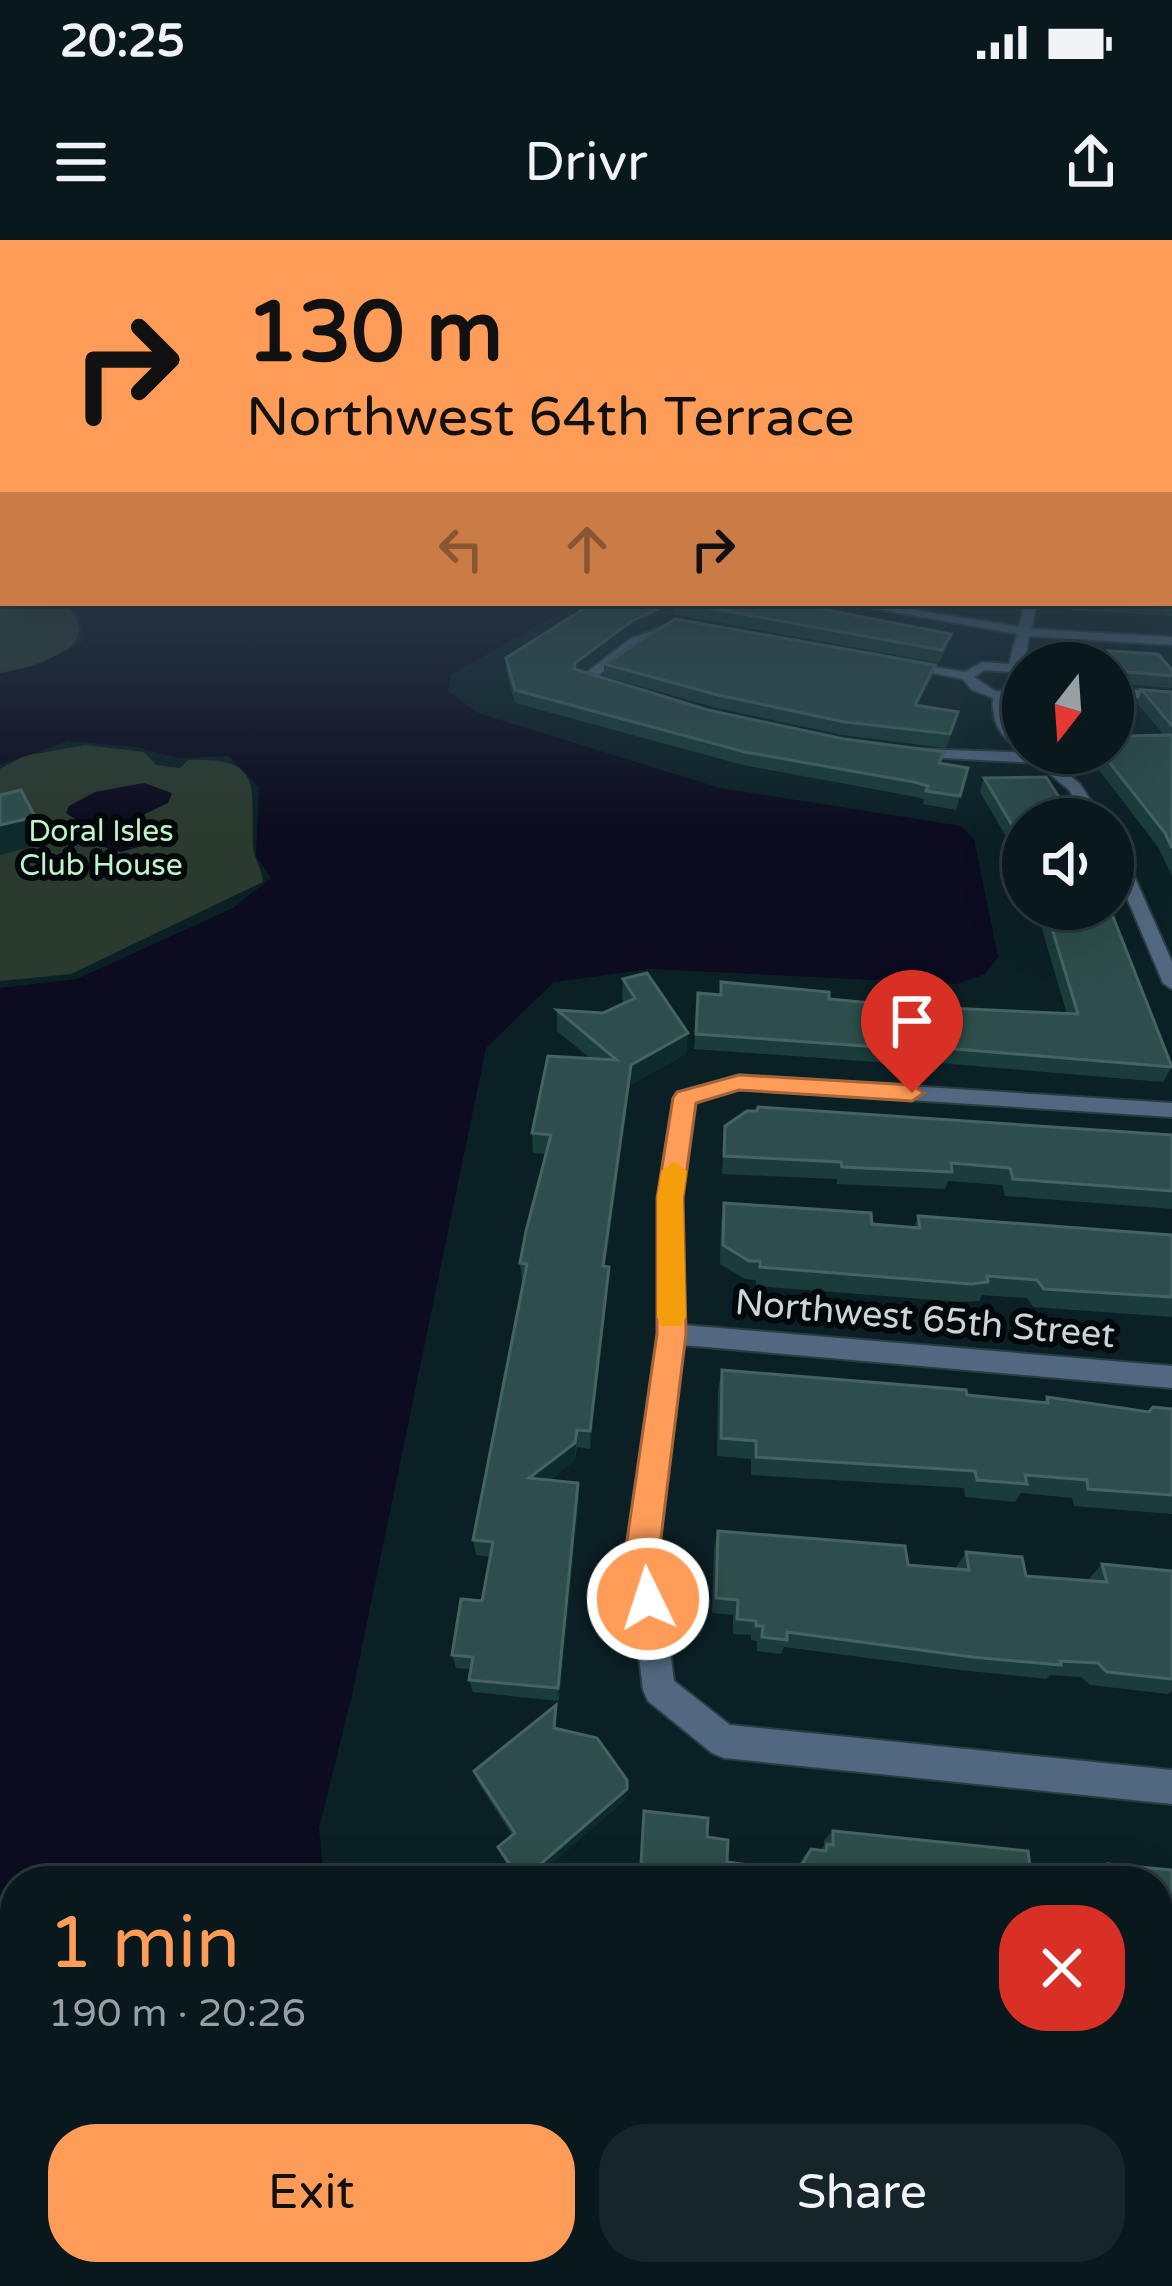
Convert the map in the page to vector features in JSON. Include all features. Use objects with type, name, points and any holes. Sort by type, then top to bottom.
[{"type":"street","points":[[603,685],[584,679],[641,638]]},
{"type":"street","points":[[992,665],[998,638]]},
{"type":"street","points":[[890,664],[967,676]]},
{"type":"street","points":[[967,676],[974,669],[1002,666]]},
{"type":"street","points":[[967,676],[972,685],[1000,696],[996,710],[1002,722]]},
{"type":"street","points":[[1134,694],[1172,697]]},
{"type":"street","points":[[889,749],[1002,756]]},
{"type":"street","points":[[1059,774],[1082,798]]},
{"type":"street","points":[[1134,895],[1172,983]]},
{"type":"street","points":[[1172,1110],[739,1082],[685,1098],[670,1198],[671,1334],[642,1554],[659,1690],[724,1742],[1172,1787]]},
{"type":"street","name":"Northwest 65th Street","points":[[671,1334],[1172,1377]]},
{"type":"green space","points":[[0,638],[77,638],[61,654],[0,673]]},
{"type":"green space","name":"Doral Isles Club House","points":[[85,745],[144,752],[156,765],[180,768],[188,760],[213,760],[242,770],[252,792],[253,846],[263,882],[71,974],[0,981],[0,769],[24,756]]},
{"type":"water","points":[[515,638],[451,675],[448,691],[478,713],[720,788],[961,826],[974,839],[998,957],[985,974],[957,984],[651,969],[554,982],[486,1048],[352,1695],[319,1828],[323,1866],[0,1866],[0,988],[77,979],[233,908],[271,878],[256,856],[259,788],[229,756],[179,758],[136,747],[68,741],[0,765],[0,674],[35,666],[84,641]]},
{"type":"water","points":[[144,783],[172,793],[168,803],[130,821],[135,830],[158,832],[159,841],[121,852],[75,839],[80,822],[66,813],[69,806],[95,792]]},
{"type":"building","points":[[537,638],[608,638],[575,663],[574,669],[708,710],[844,739],[944,752],[939,763],[968,768],[960,796],[926,791],[928,786],[914,782],[745,752],[515,690],[506,658]]},
{"type":"building","points":[[644,638],[785,638],[935,665],[915,705],[958,712],[950,734],[845,722],[604,664]]},
{"type":"building","points":[[878,638],[948,638],[942,650]]},
{"type":"building","points":[[1134,653],[1158,654],[1172,676],[1134,673]]},
{"type":"building","points":[[1142,690],[1172,692],[1172,726]]},
{"type":"building","points":[[1172,735],[1172,848],[1119,774],[1134,774],[1134,736]]},
{"type":"building","points":[[1046,777],[1060,798],[1002,798],[1002,808],[984,778]]},
{"type":"building","points":[[21,790],[35,817],[0,825],[0,795]]},
{"type":"building","points":[[1052,930],[1118,930],[1172,1067],[908,1045],[909,1049],[696,1034],[698,993],[721,995],[721,982],[829,992],[829,999],[904,1006],[1078,1014]]},
{"type":"building","points":[[647,973],[688,1033],[631,1065],[603,1266],[609,1267],[590,1431],[577,1430],[575,1443],[529,1478],[578,1483],[558,1688],[469,1680],[473,1657],[452,1655],[461,1599],[482,1601],[493,1542],[473,1540],[527,1264],[520,1263],[526,1231],[551,1135],[532,1133],[548,1056],[617,1060],[557,1010],[603,1013],[635,998],[623,979]]},
{"type":"building","points":[[758,1107],[1172,1135],[1172,1191],[1013,1179],[1010,1168],[951,1163],[952,1172],[724,1156],[725,1126]]},
{"type":"building","points":[[724,1203],[871,1213],[872,1224],[920,1228],[918,1216],[1172,1235],[1172,1297],[1044,1289],[1037,1280],[987,1276],[988,1282],[971,1284],[760,1267],[760,1261],[749,1261],[723,1245]]},
{"type":"building","points":[[722,1370],[966,1390],[967,1395],[1048,1403],[1047,1397],[1149,1412],[1153,1407],[1172,1409],[1172,1495],[1088,1489],[1087,1480],[1025,1475],[1027,1484],[977,1480],[975,1471],[756,1457],[756,1441],[721,1438]]},
{"type":"building","points":[[718,1531],[905,1546],[908,1565],[969,1570],[966,1552],[1022,1557],[1026,1576],[1107,1582],[1102,1564],[1172,1571],[1172,1679],[1107,1672],[1098,1663],[1060,1661],[1061,1665],[972,1657],[787,1632],[787,1640],[762,1637],[763,1626],[737,1619],[738,1600],[716,1598]]},
{"type":"building","points":[[556,1705],[554,1728],[597,1738],[627,1780],[627,1789],[538,1866],[511,1866],[498,1847],[515,1833],[474,1771]]},
{"type":"building","points":[[644,1811],[708,1818],[707,1837],[728,1840],[727,1862],[755,1866],[641,1866]]},
{"type":"building","points":[[833,1831],[1028,1851],[1030,1866],[801,1866],[811,1849],[826,1851],[827,1844],[833,1845]]},
{"type":"slow traffic","points":[[671,1317],[674,1171]]},
{"type":"route","points":[[648,1599],[642,1554],[671,1334],[670,1198],[685,1098],[739,1082],[912,1093]]}]
